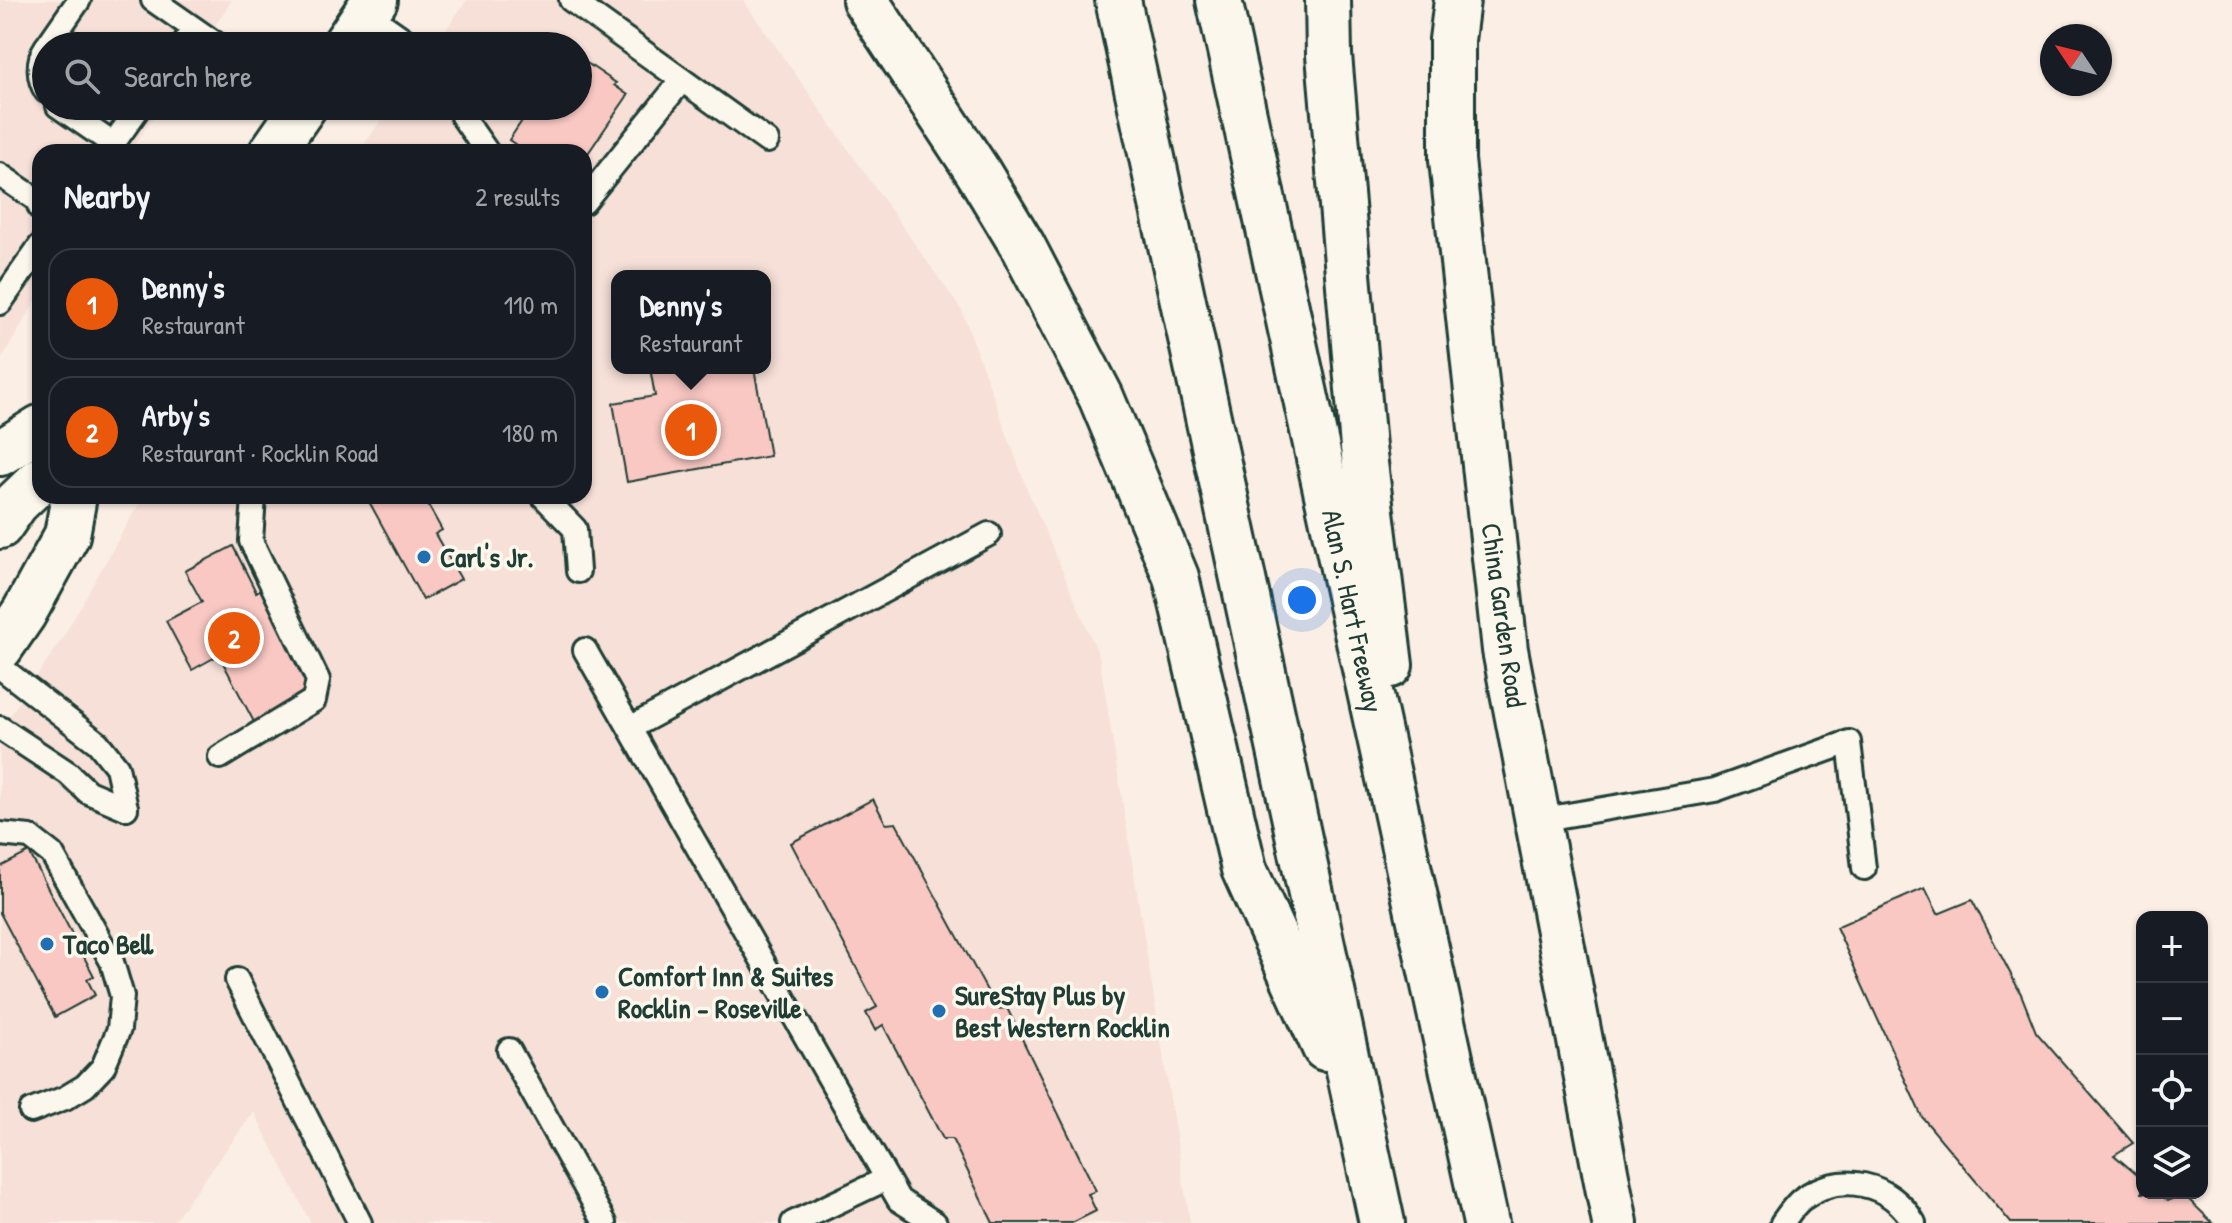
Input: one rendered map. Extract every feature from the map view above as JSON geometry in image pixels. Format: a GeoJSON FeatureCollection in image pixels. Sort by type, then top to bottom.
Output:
{"type":"FeatureCollection","features":[{"type":"Feature","properties":{"kind":"main road"},"geometry":{"type":"LineString","coordinates":[[865,0],[1022,245],[1101,397],[1176,577],[1244,869],[1361,1125]]}},
{"type":"Feature","properties":{"kind":"main road"},"geometry":{"type":"LineString","coordinates":[[1118,0],[1382,1223]]}},
{"type":"Feature","properties":{"kind":"main road","name":"Alan S. Hart Freeway"},"geometry":{"type":"LineString","coordinates":[[1219,0],[1486,1223]]}},
{"type":"Feature","properties":{"kind":"main road"},"geometry":{"type":"LineString","coordinates":[[1328,0],[1329,55],[1363,447],[1423,929]]}},
{"type":"Feature","properties":{"kind":"main road","name":"China Garden Road"},"geometry":{"type":"LineString","coordinates":[[1457,0],[1452,40],[1452,160],[1505,650],[1615,1223]]}},
{"type":"Feature","properties":{"kind":"main road"},"geometry":{"type":"LineString","coordinates":[[278,144],[294,120]]}},
{"type":"Feature","properties":{"kind":"main road"},"geometry":{"type":"LineString","coordinates":[[0,453],[32,433]]}},
{"type":"Feature","properties":{"kind":"main road"},"geometry":{"type":"LineString","coordinates":[[0,526],[16,503],[32,488]]}},
{"type":"Feature","properties":{"kind":"main road"},"geometry":{"type":"LineString","coordinates":[[0,648],[24,613],[67,535],[73,504]]}},
{"type":"Feature","properties":{"kind":"lane"},"geometry":{"type":"LineString","coordinates":[[57,32],[79,0]]}},
{"type":"Feature","properties":{"kind":"lane"},"geometry":{"type":"LineString","coordinates":[[153,0],[182,32]]}},
{"type":"Feature","properties":{"kind":"lane"},"geometry":{"type":"LineString","coordinates":[[571,0],[767,141]]}},
{"type":"Feature","properties":{"kind":"lane"},"geometry":{"type":"LineString","coordinates":[[361,20],[385,32]]}},
{"type":"Feature","properties":{"kind":"lane"},"geometry":{"type":"LineString","coordinates":[[592,192],[682,80]]}},
{"type":"Feature","properties":{"kind":"lane"},"geometry":{"type":"LineString","coordinates":[[78,120],[113,144],[130,120]]}},
{"type":"Feature","properties":{"kind":"lane"},"geometry":{"type":"LineString","coordinates":[[465,120],[481,144]]}},
{"type":"Feature","properties":{"kind":"lane"},"geometry":{"type":"LineString","coordinates":[[0,175],[32,197]]}},
{"type":"Feature","properties":{"kind":"lane"},"geometry":{"type":"LineString","coordinates":[[0,303],[32,257]]}},
{"type":"Feature","properties":{"kind":"lane"},"geometry":{"type":"LineString","coordinates":[[220,757],[314,700],[318,680],[251,541],[253,504]]}},
{"type":"Feature","properties":{"kind":"lane"},"geometry":{"type":"LineString","coordinates":[[551,504],[575,529],[578,571]]}},
{"type":"Feature","properties":{"kind":"lane"},"geometry":{"type":"LineString","coordinates":[[630,728],[989,534]]}},
{"type":"Feature","properties":{"kind":"lane"},"geometry":{"type":"LineString","coordinates":[[585,650],[886,1179],[899,1200],[935,1223]]}},
{"type":"Feature","properties":{"kind":"lane"},"geometry":{"type":"LineString","coordinates":[[0,667],[98,743],[117,767],[126,808],[88,792],[68,773],[0,728]]}},
{"type":"Feature","properties":{"kind":"lane"},"geometry":{"type":"LineString","coordinates":[[1538,820],[1715,790],[1849,742],[1864,868]]}},
{"type":"Feature","properties":{"kind":"lane"},"geometry":{"type":"LineString","coordinates":[[0,834],[30,837],[52,854],[112,962],[122,996],[119,1029],[103,1067],[85,1086],[65,1098],[31,1111]]}},
{"type":"Feature","properties":{"kind":"lane"},"geometry":{"type":"LineString","coordinates":[[237,980],[360,1223]]}},
{"type":"Feature","properties":{"kind":"lane"},"geometry":{"type":"LineString","coordinates":[[509,1050],[605,1223]]}},
{"type":"Feature","properties":{"kind":"lane"},"geometry":{"type":"LineString","coordinates":[[793,1223],[886,1179]]}},
{"type":"Feature","properties":{"kind":"lane"},"geometry":{"type":"LineString","coordinates":[[1782,1223],[1800,1200],[1825,1186],[1854,1182],[1882,1190],[1905,1208],[1914,1223]]}},
{"type":"Feature","properties":{"kind":"shaded area"},"geometry":{"type":"Polygon","coordinates":[[[0,0],[232,0],[210,32],[32,32],[32,120],[152,120],[135,144],[32,144],[32,307],[0,361],[0,0]]]}},
{"type":"Feature","properties":{"kind":"shaded area"},"geometry":{"type":"Polygon","coordinates":[[[467,0],[743,0],[962,311],[1027,489],[1099,656],[1190,1223],[311,1223],[254,1112],[172,1223],[0,1223],[0,730],[61,641],[138,504],[592,504],[592,144],[365,144],[381,120],[592,120],[592,32],[444,32],[467,0]]]}},
{"type":"Feature","properties":{"kind":"building"},"geometry":{"type":"Polygon","coordinates":[[[592,67],[628,95],[592,147],[592,144],[515,144],[509,140],[523,120],[592,120],[592,67]]]}},
{"type":"Feature","properties":{"kind":"building"},"geometry":{"type":"Polygon","coordinates":[[[651,374],[755,374],[770,456],[627,482],[613,403],[655,396],[651,374]]]}},
{"type":"Feature","properties":{"kind":"building","name":"Carl's Jr."},"geometry":{"type":"Polygon","coordinates":[[[370,504],[427,504],[442,530],[435,534],[461,579],[423,600],[370,504]]]}},
{"type":"Feature","properties":{"kind":"building"},"geometry":{"type":"Polygon","coordinates":[[[233,546],[256,592],[265,587],[314,687],[301,699],[255,724],[219,655],[192,670],[166,621],[202,602],[185,571],[233,546]]]}},
{"type":"Feature","properties":{"kind":"building","name":"SureStay Plus by Best Western Rocklin"},"geometry":{"type":"Polygon","coordinates":[[[873,799],[886,824],[896,823],[997,1009],[1007,1008],[1096,1191],[1088,1194],[1096,1211],[1072,1223],[993,1223],[952,1139],[943,1139],[883,1025],[875,1030],[866,1013],[877,1007],[791,843],[873,799]]]}},
{"type":"Feature","properties":{"kind":"building","name":"Taco Bell"},"geometry":{"type":"Polygon","coordinates":[[[29,852],[94,976],[87,979],[95,995],[55,1017],[0,913],[0,867],[29,852]]]}},
{"type":"Feature","properties":{"kind":"building"},"geometry":{"type":"Polygon","coordinates":[[[1925,888],[1938,914],[1972,900],[2021,994],[2036,1032],[2133,1143],[2114,1155],[2136,1174],[2136,1199],[2188,1199],[2213,1223],[2011,1223],[1922,1117],[1836,927],[1925,888]]]}},
{"type":"Feature","properties":{"kind":"place","name":"Denny's"},"geometry":{"type":"Point","coordinates":[691,430]}},
{"type":"Feature","properties":{"kind":"place","name":"Carl's Jr."},"geometry":{"type":"Point","coordinates":[424,557]}},
{"type":"Feature","properties":{"kind":"place","name":"Arby's"},"geometry":{"type":"Point","coordinates":[234,638]}},
{"type":"Feature","properties":{"kind":"place","name":"Taco Bell"},"geometry":{"type":"Point","coordinates":[47,944]}},
{"type":"Feature","properties":{"kind":"place","name":"Comfort Inn & Suites Rocklin - Roseville"},"geometry":{"type":"Point","coordinates":[602,992]}},
{"type":"Feature","properties":{"kind":"place","name":"SureStay Plus by Best Western Rocklin"},"geometry":{"type":"Point","coordinates":[939,1011]}}]}
